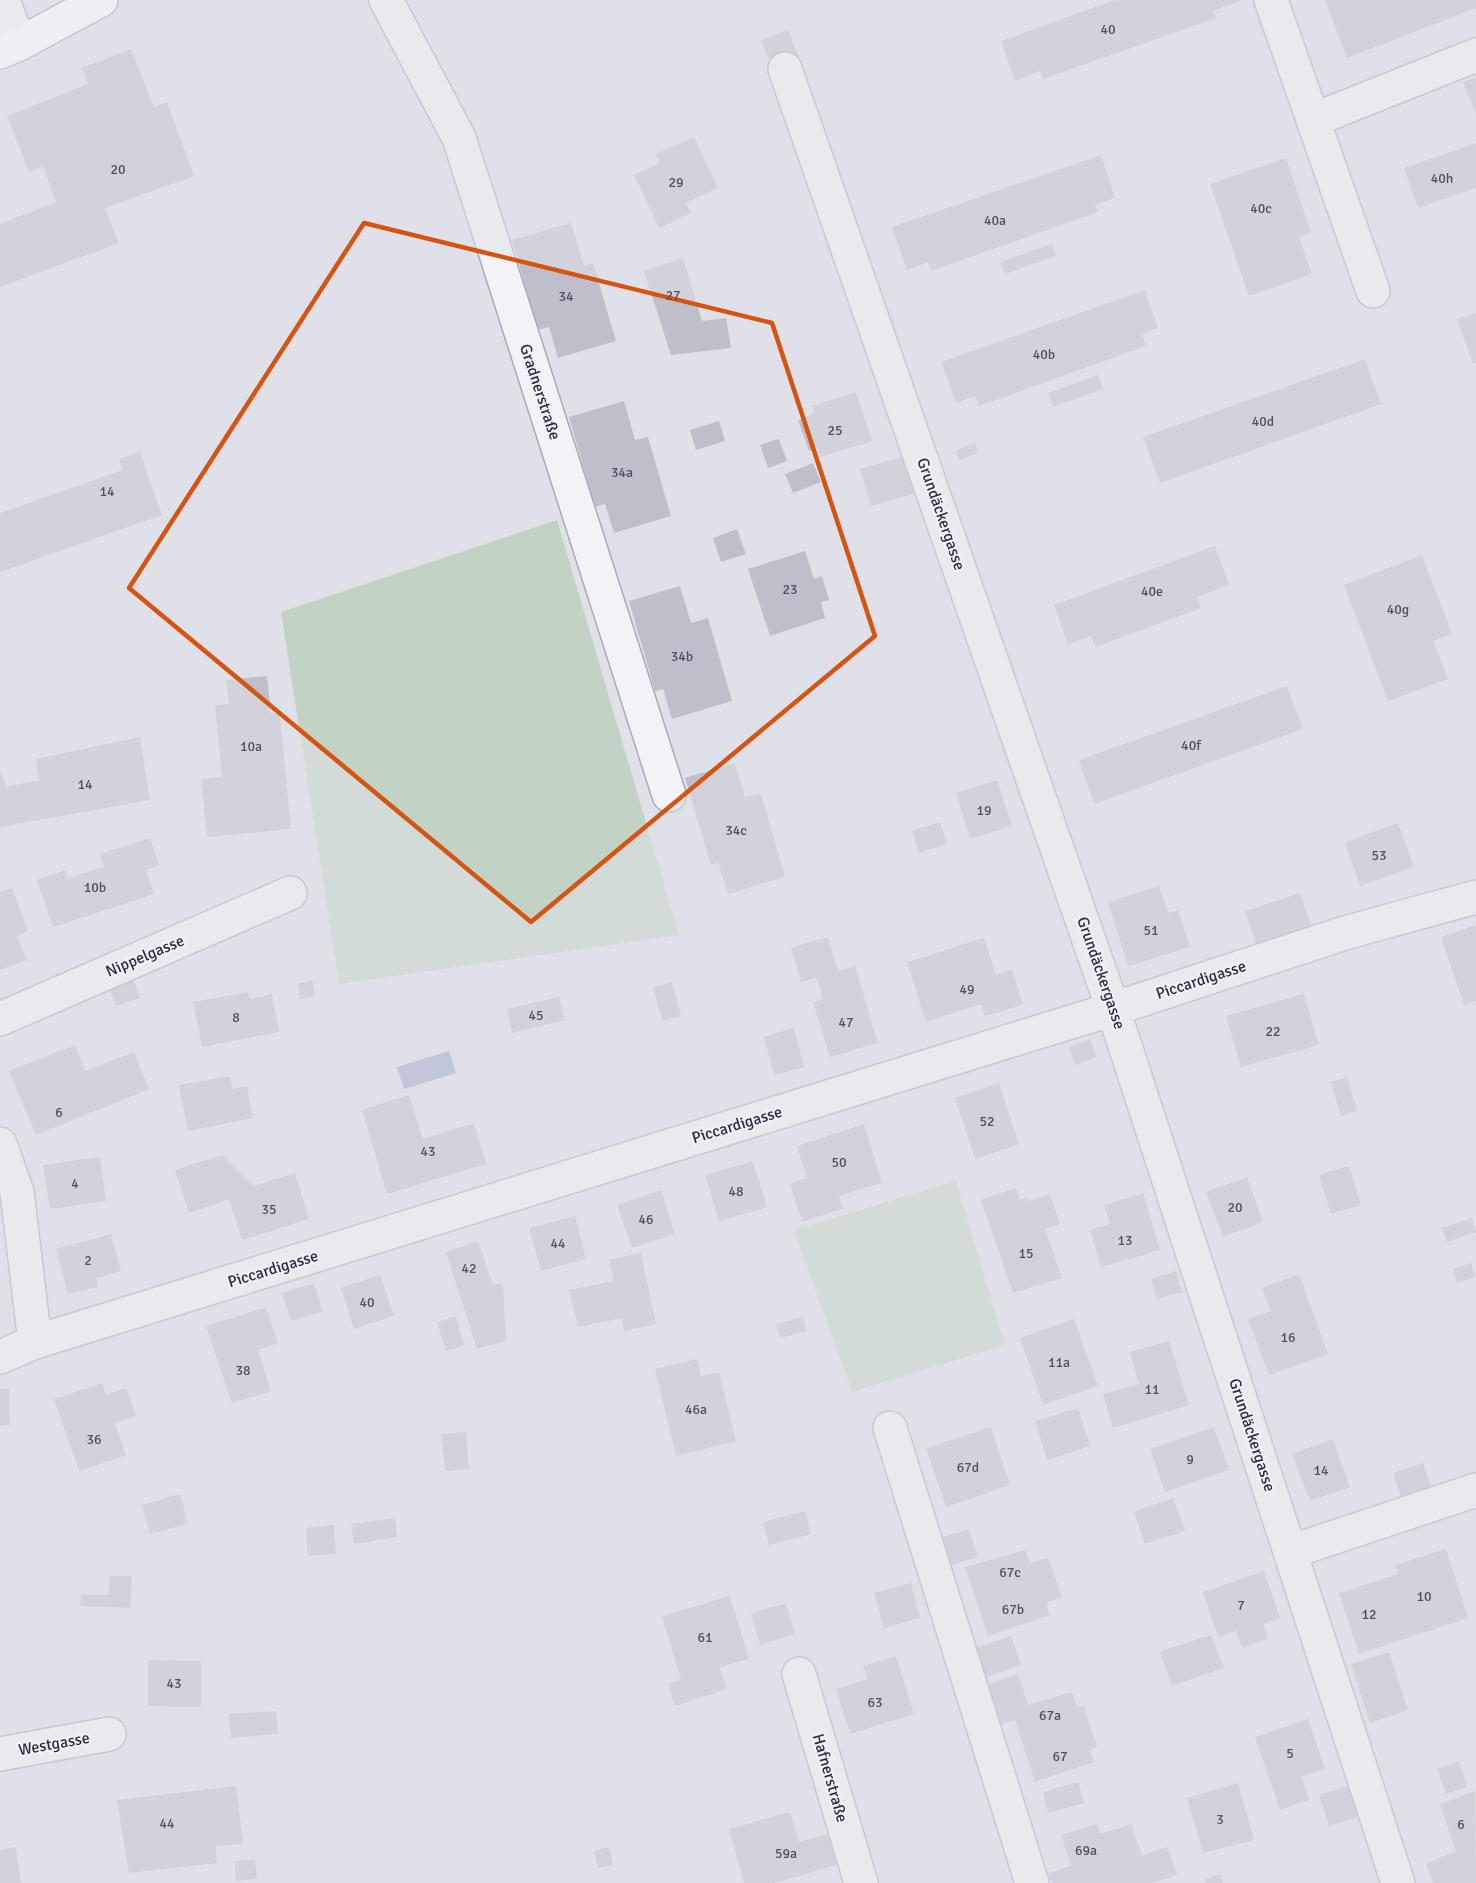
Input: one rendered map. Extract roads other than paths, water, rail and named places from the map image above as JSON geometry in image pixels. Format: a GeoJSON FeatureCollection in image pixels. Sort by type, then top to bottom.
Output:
{"type":"FeatureCollection","features":[{"type":"Feature","properties":{"kind":"main road"},"geometry":{"type":"LineString","coordinates":[[10,47],[101,0]]}},
{"type":"Feature","properties":{"kind":"street"},"geometry":{"type":"LineString","coordinates":[[3,0],[10,47]]}},
{"type":"Feature","properties":{"kind":"street","name":"Gradnerstraße"},"geometry":{"type":"LineString","coordinates":[[386,0],[459,138],[669,795]]}},
{"type":"Feature","properties":{"kind":"street"},"geometry":{"type":"LineString","coordinates":[[1271,0],[1373,291]]}},
{"type":"Feature","properties":{"kind":"street"},"geometry":{"type":"LineString","coordinates":[[1313,120],[1476,55]]}},
{"type":"Feature","properties":{"kind":"street","name":"Grundäckergasse"},"geometry":{"type":"LineString","coordinates":[[785,69],[1113,1009],[1398,1883]]}},
{"type":"Feature","properties":{"kind":"street","name":"Nippelgasse"},"geometry":{"type":"LineString","coordinates":[[0,1018],[290,893]]}},
{"type":"Feature","properties":{"kind":"street","name":"Piccardigasse"},"geometry":{"type":"LineString","coordinates":[[0,1357],[35,1342],[1113,1009],[1348,932],[1476,897]]}},
{"type":"Feature","properties":{"kind":"street"},"geometry":{"type":"LineString","coordinates":[[0,1144],[17,1192],[35,1342]]}},
{"type":"Feature","properties":{"kind":"street"},"geometry":{"type":"LineString","coordinates":[[890,1428],[1032,1883]]}},
{"type":"Feature","properties":{"kind":"street"},"geometry":{"type":"LineString","coordinates":[[1290,1552],[1476,1490]]}},
{"type":"Feature","properties":{"kind":"street","name":"Hafnerstraße"},"geometry":{"type":"LineString","coordinates":[[799,1674],[861,1883]]}},
{"type":"Feature","properties":{"kind":"street","name":"Westgasse"},"geometry":{"type":"LineString","coordinates":[[0,1754],[109,1734]]}},
{"type":"Feature","properties":{"kind":"water"},"geometry":{"type":"Polygon","coordinates":[[[449,1051],[456,1073],[404,1089],[397,1067],[449,1051]]]}}]}
